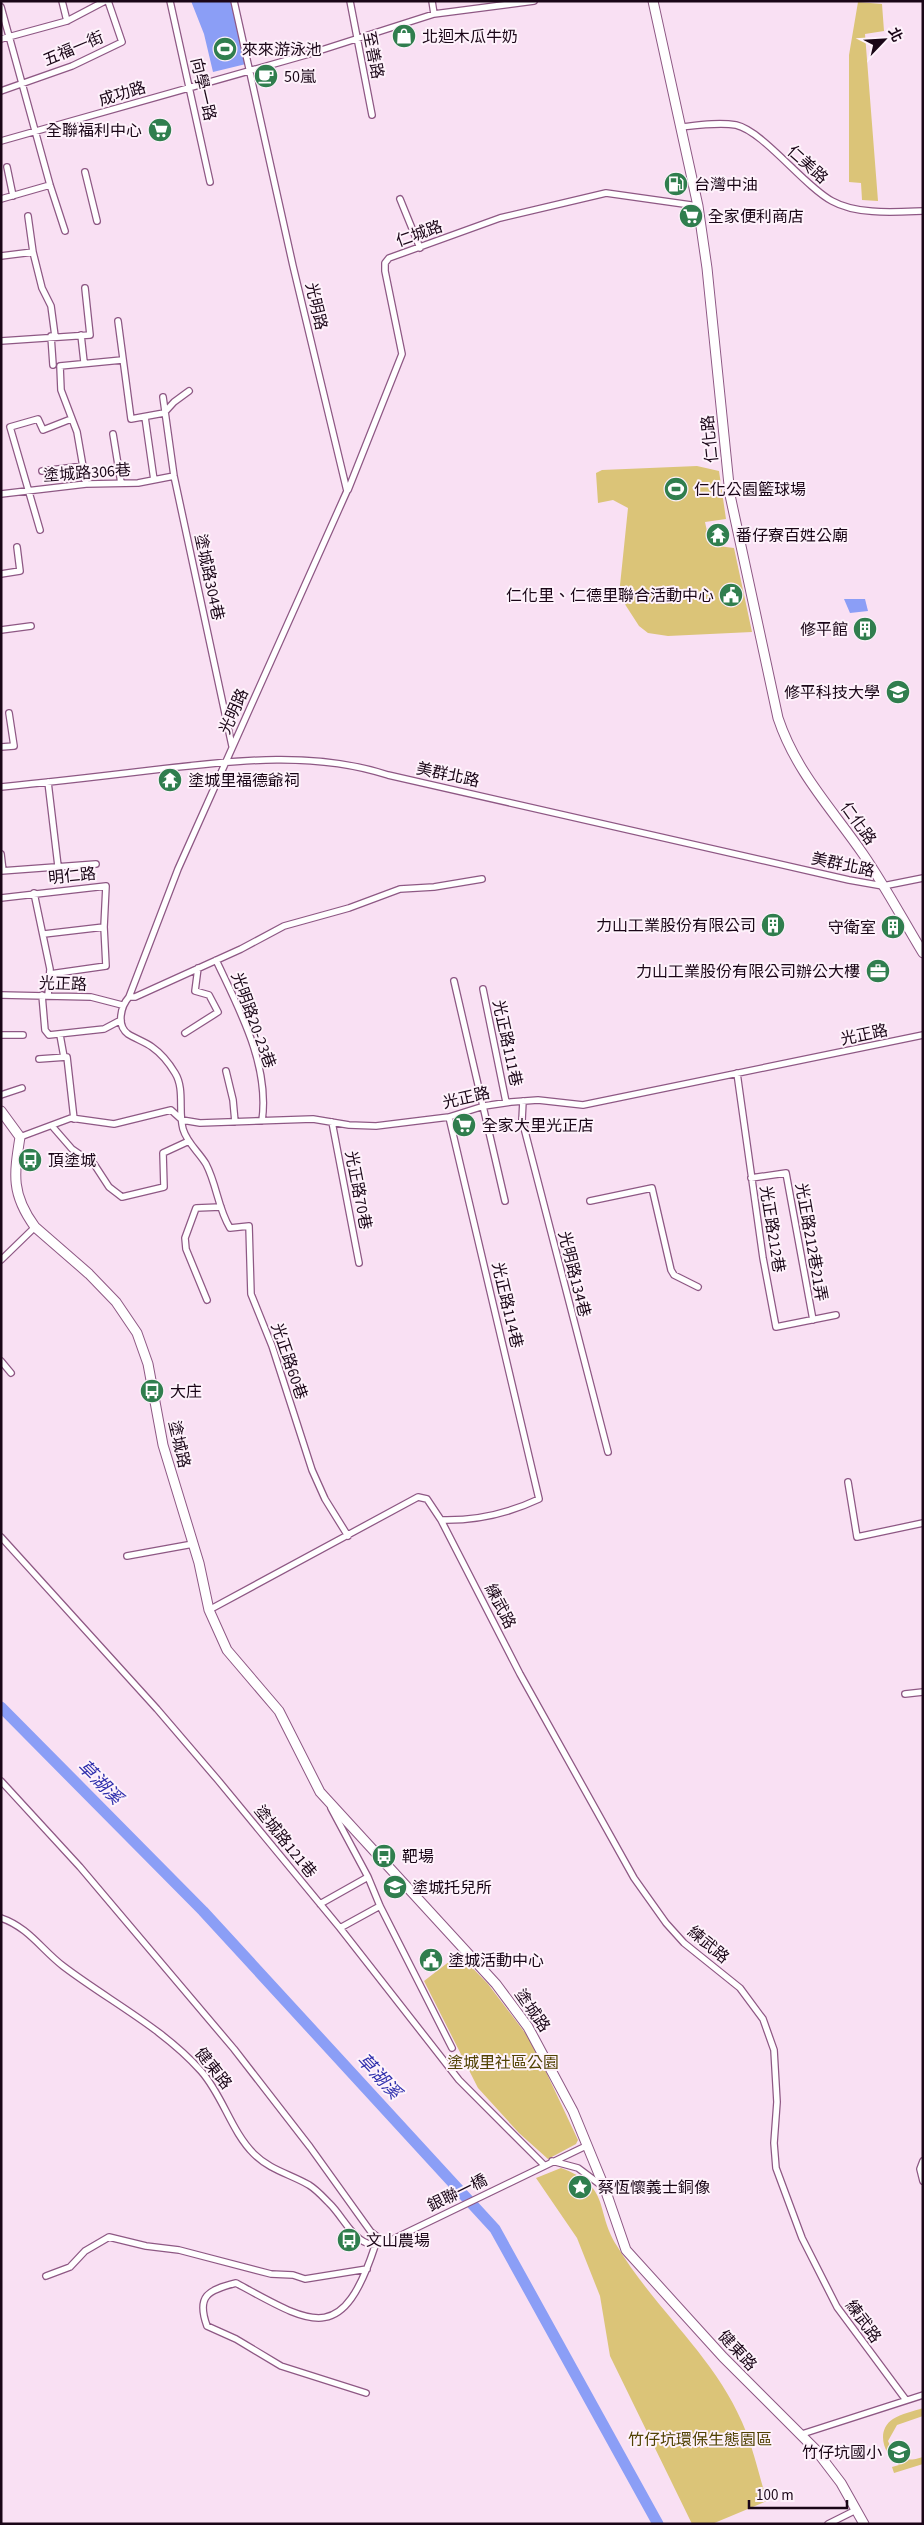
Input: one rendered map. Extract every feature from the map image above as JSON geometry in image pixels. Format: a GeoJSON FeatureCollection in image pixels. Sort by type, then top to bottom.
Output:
{"type":"FeatureCollection","features":[{"type":"Feature","properties":{"kind":"street"},"geometry":{"type":"LineString","coordinates":[[62,1],[67,21]]}},
{"type":"Feature","properties":{"kind":"street"},"geometry":{"type":"LineString","coordinates":[[1,39],[67,21],[106,1]]}},
{"type":"Feature","properties":{"kind":"street","name":"五福一街"},"geometry":{"type":"LineString","coordinates":[[23,84],[72,66],[122,42],[106,1]]}},
{"type":"Feature","properties":{"kind":"street","name":"向學一路"},"geometry":{"type":"LineString","coordinates":[[170,1],[210,182]]}},
{"type":"Feature","properties":{"kind":"street","name":"光明路"},"geometry":{"type":"LineString","coordinates":[[129,997],[174,877],[347,491],[234,1]]}},
{"type":"Feature","properties":{"kind":"street","name":"至善路"},"geometry":{"type":"LineString","coordinates":[[350,1],[372,115]]}},
{"type":"Feature","properties":{"kind":"street"},"geometry":{"type":"LineString","coordinates":[[432,1],[434,14]]}},
{"type":"Feature","properties":{"kind":"street","name":"成功路"},"geometry":{"type":"LineString","coordinates":[[1,142],[250,71],[434,14],[534,1]]}},
{"type":"Feature","properties":{"kind":"street","name":"仁化路"},"geometry":{"type":"LineString","coordinates":[[653,1],[698,206],[707,268],[730,495],[778,718],[786,742],[798,765],[865,856],[923,953]]}},
{"type":"Feature","properties":{"kind":"street"},"geometry":{"type":"LineString","coordinates":[[1,7],[50,185],[65,231]]}},
{"type":"Feature","properties":{"kind":"street"},"geometry":{"type":"LineString","coordinates":[[1,91],[23,84]]}},
{"type":"Feature","properties":{"kind":"street","name":"仁美路"},"geometry":{"type":"LineString","coordinates":[[682,127],[729,124],[745,129],[801,175],[811,187],[837,203],[878,211],[923,211]]}},
{"type":"Feature","properties":{"kind":"street"},"geometry":{"type":"LineString","coordinates":[[7,167],[13,196]]}},
{"type":"Feature","properties":{"kind":"street"},"geometry":{"type":"LineString","coordinates":[[85,172],[98,222]]}},
{"type":"Feature","properties":{"kind":"street"},"geometry":{"type":"LineString","coordinates":[[1,199],[50,185]]}},
{"type":"Feature","properties":{"kind":"street","name":"仁城路"},"geometry":{"type":"LineString","coordinates":[[347,491],[402,354],[385,263],[389,258],[500,218],[606,193],[698,206]]}},
{"type":"Feature","properties":{"kind":"street"},"geometry":{"type":"LineString","coordinates":[[400,199],[420,248]]}},
{"type":"Feature","properties":{"kind":"street"},"geometry":{"type":"LineString","coordinates":[[28,216],[33,252],[42,288],[51,306],[53,365]]}},
{"type":"Feature","properties":{"kind":"street"},"geometry":{"type":"LineString","coordinates":[[1,256],[33,252]]}},
{"type":"Feature","properties":{"kind":"street"},"geometry":{"type":"LineString","coordinates":[[1,341],[90,335],[85,288]]}},
{"type":"Feature","properties":{"kind":"street"},"geometry":{"type":"LineString","coordinates":[[118,321],[131,419],[164,413],[174,402],[189,391]]}},
{"type":"Feature","properties":{"kind":"street"},"geometry":{"type":"LineString","coordinates":[[82,335],[84,362]]}},
{"type":"Feature","properties":{"kind":"street"},"geometry":{"type":"LineString","coordinates":[[86,484],[81,447],[61,390],[60,366],[84,362],[122,360]]}},
{"type":"Feature","properties":{"kind":"street","name":"塗城路304巷"},"geometry":{"type":"LineString","coordinates":[[163,397],[174,476],[232,746]]}},
{"type":"Feature","properties":{"kind":"street"},"geometry":{"type":"LineString","coordinates":[[145,417],[154,480]]}},
{"type":"Feature","properties":{"kind":"street"},"geometry":{"type":"LineString","coordinates":[[40,530],[10,427],[38,418],[43,430],[71,419]]}},
{"type":"Feature","properties":{"kind":"street"},"geometry":{"type":"LineString","coordinates":[[113,434],[120,483]]}},
{"type":"Feature","properties":{"kind":"street"},"geometry":{"type":"LineString","coordinates":[[42,471],[83,466]]}},
{"type":"Feature","properties":{"kind":"street","name":"塗城路306巷"},"geometry":{"type":"LineString","coordinates":[[1,494],[86,484],[154,480],[174,476]]}},
{"type":"Feature","properties":{"kind":"street"},"geometry":{"type":"LineString","coordinates":[[1,574],[20,571],[17,547]]}},
{"type":"Feature","properties":{"kind":"street"},"geometry":{"type":"LineString","coordinates":[[1,630],[31,626]]}},
{"type":"Feature","properties":{"kind":"street"},"geometry":{"type":"LineString","coordinates":[[1,747],[14,746],[9,712]]}},
{"type":"Feature","properties":{"kind":"street","name":"美群北路"},"geometry":{"type":"LineString","coordinates":[[1,787],[227,761],[302,759],[363,767],[388,775],[616,828],[883,886]]}},
{"type":"Feature","properties":{"kind":"street"},"geometry":{"type":"LineString","coordinates":[[48,782],[58,866]]}},
{"type":"Feature","properties":{"kind":"street"},"geometry":{"type":"LineString","coordinates":[[1,854],[2,871],[96,864]]}},
{"type":"Feature","properties":{"kind":"street"},"geometry":{"type":"LineString","coordinates":[[883,886],[923,878]]}},
{"type":"Feature","properties":{"kind":"street"},"geometry":{"type":"LineString","coordinates":[[34,893],[44,934],[50,974],[45,996],[45,1030],[49,1035],[104,1029],[121,1020],[122,1005],[129,997],[135,997],[216,960],[284,926],[349,908],[400,889],[434,887],[482,879]]}},
{"type":"Feature","properties":{"kind":"street","name":"明仁路"},"geometry":{"type":"LineString","coordinates":[[1,898],[106,886],[104,927]]}},
{"type":"Feature","properties":{"kind":"street"},"geometry":{"type":"LineString","coordinates":[[44,934],[104,927],[106,966],[50,974]]}},
{"type":"Feature","properties":{"kind":"street","name":"光明路20-23巷"},"geometry":{"type":"LineString","coordinates":[[216,960],[240,1012],[258,1062],[263,1084],[262,1121]]}},
{"type":"Feature","properties":{"kind":"street"},"geometry":{"type":"LineString","coordinates":[[185,1034],[218,1012],[209,995],[195,991],[198,968]]}},
{"type":"Feature","properties":{"kind":"street"},"geometry":{"type":"LineString","coordinates":[[454,981],[504,1202]]}},
{"type":"Feature","properties":{"kind":"street","name":"光正路111巷"},"geometry":{"type":"LineString","coordinates":[[483,989],[506,1102]]}},
{"type":"Feature","properties":{"kind":"street","name":"光正路"},"geometry":{"type":"LineString","coordinates":[[1,995],[91,997],[122,1005]]}},
{"type":"Feature","properties":{"kind":"street","name":"光正路60巷"},"geometry":{"type":"LineString","coordinates":[[121,1020],[127,1034],[154,1048],[168,1062],[179,1083],[182,1127],[205,1164],[217,1189],[223,1216],[230,1228],[249,1226],[251,1294],[272,1346],[312,1470],[325,1498],[348,1536]]}},
{"type":"Feature","properties":{"kind":"street"},"geometry":{"type":"LineString","coordinates":[[60,1034],[64,1057],[67,1057],[74,1119]]}},
{"type":"Feature","properties":{"kind":"street"},"geometry":{"type":"LineString","coordinates":[[1,1036],[23,1035]]}},
{"type":"Feature","properties":{"kind":"street","name":"光正路"},"geometry":{"type":"LineString","coordinates":[[20,1137],[69,1118],[114,1124],[171,1110],[182,1120],[200,1123],[313,1119],[376,1126],[450,1117],[506,1102],[538,1100],[583,1105],[923,1035]]}},
{"type":"Feature","properties":{"kind":"street"},"geometry":{"type":"LineString","coordinates":[[39,1059],[64,1057]]}},
{"type":"Feature","properties":{"kind":"street"},"geometry":{"type":"LineString","coordinates":[[226,1070],[234,1100],[235,1122]]}},
{"type":"Feature","properties":{"kind":"street","name":"光正路212巷"},"geometry":{"type":"LineString","coordinates":[[737,1074],[751,1178],[776,1327],[836,1315]]}},
{"type":"Feature","properties":{"kind":"street"},"geometry":{"type":"LineString","coordinates":[[1,1095],[18,1087]]}},
{"type":"Feature","properties":{"kind":"street","name":"光明路134巷"},"geometry":{"type":"LineString","coordinates":[[522,1101],[522,1120],[608,1452]]}},
{"type":"Feature","properties":{"kind":"street"},"geometry":{"type":"LineString","coordinates":[[1,1111],[20,1137]]}},
{"type":"Feature","properties":{"kind":"street","name":"光正路114巷"},"geometry":{"type":"LineString","coordinates":[[441,1520],[462,1520],[511,1512],[539,1499],[450,1117]]}},
{"type":"Feature","properties":{"kind":"street","name":"光正路70巷"},"geometry":{"type":"LineString","coordinates":[[332,1122],[358,1263]]}},
{"type":"Feature","properties":{"kind":"street"},"geometry":{"type":"LineString","coordinates":[[52,1126],[72,1150],[94,1164],[109,1187],[122,1198],[164,1187],[163,1154],[189,1141]]}},
{"type":"Feature","properties":{"kind":"street","name":"塗城路"},"geometry":{"type":"LineString","coordinates":[[20,1137],[14,1178],[28,1218],[35,1227],[89,1274],[116,1302],[137,1333],[148,1364],[163,1445],[194,1544],[209,1610],[227,1650],[273,1703],[285,1720],[300,1754],[368,1877],[380,1906],[452,2048]]}},
{"type":"Feature","properties":{"kind":"street","name":"光正路212巷21弄"},"geometry":{"type":"LineString","coordinates":[[751,1178],[786,1173],[813,1320]]}},
{"type":"Feature","properties":{"kind":"street"},"geometry":{"type":"LineString","coordinates":[[590,1201],[652,1188],[671,1270],[674,1275],[698,1287]]}},
{"type":"Feature","properties":{"kind":"street"},"geometry":{"type":"LineString","coordinates":[[207,1300],[186,1250],[185,1238],[196,1208],[221,1207]]}},
{"type":"Feature","properties":{"kind":"street"},"geometry":{"type":"LineString","coordinates":[[1,1260],[35,1227]]}},
{"type":"Feature","properties":{"kind":"street"},"geometry":{"type":"LineString","coordinates":[[1,1361],[11,1373]]}},
{"type":"Feature","properties":{"kind":"street"},"geometry":{"type":"LineString","coordinates":[[848,1482],[857,1537],[923,1523]]}},
{"type":"Feature","properties":{"kind":"street","name":"練武路"},"geometry":{"type":"LineString","coordinates":[[209,1610],[418,1497],[427,1499],[441,1520],[520,1674],[634,1878],[678,1936],[740,1988],[763,2019],[774,2050],[777,2102],[774,2143],[776,2168],[802,2238],[837,2307],[906,2400]]}},
{"type":"Feature","properties":{"kind":"street","name":"塗城路121巷"},"geometry":{"type":"LineString","coordinates":[[1,1537],[157,1709],[340,1928],[459,2080],[542,2166]]}},
{"type":"Feature","properties":{"kind":"street"},"geometry":{"type":"LineString","coordinates":[[127,1556],[194,1544]]}},
{"type":"Feature","properties":{"kind":"street"},"geometry":{"type":"LineString","coordinates":[[905,1694],[923,1692]]}},
{"type":"Feature","properties":{"kind":"street"},"geometry":{"type":"LineString","coordinates":[[1,1781],[80,1867],[234,2049],[310,2146],[371,2232],[385,2243]]}},
{"type":"Feature","properties":{"kind":"street","name":"塗城路"},"geometry":{"type":"LineString","coordinates":[[326,1799],[496,1984],[538,2042],[573,2111],[588,2146]]}},
{"type":"Feature","properties":{"kind":"street"},"geometry":{"type":"LineString","coordinates":[[320,1904],[368,1877]]}},
{"type":"Feature","properties":{"kind":"street"},"geometry":{"type":"LineString","coordinates":[[340,1928],[380,1906]]}},
{"type":"Feature","properties":{"kind":"street","name":"健東路"},"geometry":{"type":"LineString","coordinates":[[1,1918],[27,1932],[62,1965],[184,2054],[202,2072],[253,2153],[267,2166],[310,2186],[332,2205],[357,2236],[367,2244],[375,2246]]}},
{"type":"Feature","properties":{"kind":"street"},"geometry":{"type":"LineString","coordinates":[[542,2166],[588,2146]]}},
{"type":"Feature","properties":{"kind":"street","name":"健東路"},"geometry":{"type":"LineString","coordinates":[[588,2146],[605,2188],[619,2234],[629,2255],[761,2397],[802,2434],[834,2473],[864,2524]]}},
{"type":"Feature","properties":{"kind":"street"},"geometry":{"type":"LineString","coordinates":[[552,2161],[578,2168],[605,2188]]}},
{"type":"Feature","properties":{"kind":"street"},"geometry":{"type":"LineString","coordinates":[[923,2161],[920,2169],[923,2182]]}},
{"type":"Feature","properties":{"kind":"street","name":"銀聯一橋"},"geometry":{"type":"LineString","coordinates":[[385,2243],[542,2166]]}},
{"type":"Feature","properties":{"kind":"street"},"geometry":{"type":"LineString","coordinates":[[46,2276],[70,2267],[85,2251],[109,2237],[146,2246],[179,2250],[271,2274],[293,2275],[305,2279],[367,2269]]}},
{"type":"Feature","properties":{"kind":"street"},"geometry":{"type":"LineString","coordinates":[[366,2393],[280,2366],[236,2339],[207,2326],[201,2309],[204,2298],[236,2283],[299,2315],[323,2319],[336,2315],[351,2300],[367,2269],[375,2246],[385,2243]]}},
{"type":"Feature","properties":{"kind":"street"},"geometry":{"type":"LineString","coordinates":[[802,2434],[923,2395]]}},
{"type":"Feature","properties":{"kind":"street"},"geometry":{"type":"LineString","coordinates":[[828,2524],[856,2510]]}},
{"type":"Feature","properties":{"kind":"green space"},"geometry":{"type":"Polygon","coordinates":[[[858,2],[882,4],[884,31],[865,34],[878,201],[862,200],[861,183],[849,182],[849,55],[858,2]]]}},
{"type":"Feature","properties":{"kind":"green space"},"geometry":{"type":"Polygon","coordinates":[[[697,466],[719,471],[726,519],[705,522],[710,545],[734,548],[752,632],[668,636],[648,633],[639,626],[619,595],[628,508],[613,500],[598,503],[596,473],[602,470],[697,466]]]}},
{"type":"Feature","properties":{"kind":"green space","name":"塗城里社區公園"},"geometry":{"type":"Polygon","coordinates":[[[459,1954],[488,1984],[532,2042],[578,2140],[576,2144],[548,2159],[519,2133],[478,2088],[424,1981],[459,1954]]]}},
{"type":"Feature","properties":{"kind":"green space","name":"竹仔坑環保生態園區"},"geometry":{"type":"Polygon","coordinates":[[[561,2168],[577,2175],[595,2191],[600,2200],[610,2233],[632,2269],[699,2353],[730,2398],[749,2441],[767,2501],[712,2524],[692,2524],[610,2356],[600,2296],[577,2238],[536,2178],[561,2168]]]}},
{"type":"Feature","properties":{"kind":"green space"},"geometry":{"type":"Polygon","coordinates":[[[923,2408],[923,2416],[897,2425],[888,2441],[897,2456],[911,2460],[923,2457],[923,2464],[894,2473],[892,2467],[899,2465],[886,2449],[883,2436],[884,2430],[893,2419],[923,2408]]]}},
{"type":"Feature","properties":{"kind":"water","name":"來來游泳池"},"geometry":{"type":"Polygon","coordinates":[[[191,1],[231,1],[246,64],[213,72],[204,34],[191,1]]]}},
{"type":"Feature","properties":{"kind":"water"},"geometry":{"type":"Polygon","coordinates":[[[844,599],[865,599],[868,611],[850,613],[844,599]]]}},
{"type":"Feature","properties":{"kind":"waterway","name":"草湖溪"},"geometry":{"type":"LineString","coordinates":[[1,1707],[203,1911],[495,2229],[658,2524]]}},
{"type":"Feature","properties":{"kind":"place","name":"北迴木瓜牛奶"},"geometry":{"type":"Point","coordinates":[404,36]}},
{"type":"Feature","properties":{"kind":"place","name":"來來游泳池"},"geometry":{"type":"Point","coordinates":[225,49]}},
{"type":"Feature","properties":{"kind":"place","name":"50嵐"},"geometry":{"type":"Point","coordinates":[266,76]}},
{"type":"Feature","properties":{"kind":"place","name":"全聯福利中心"},"geometry":{"type":"Point","coordinates":[160,130]}},
{"type":"Feature","properties":{"kind":"place","name":"台灣中油"},"geometry":{"type":"Point","coordinates":[676,184]}},
{"type":"Feature","properties":{"kind":"place","name":"全家便利商店"},"geometry":{"type":"Point","coordinates":[691,216]}},
{"type":"Feature","properties":{"kind":"place","name":"仁化公園籃球場"},"geometry":{"type":"Point","coordinates":[676,489]}},
{"type":"Feature","properties":{"kind":"place","name":"番仔寮百姓公廟"},"geometry":{"type":"Point","coordinates":[718,535]}},
{"type":"Feature","properties":{"kind":"place","name":"仁化里、仁德里聯合活動中心"},"geometry":{"type":"Point","coordinates":[731,595]}},
{"type":"Feature","properties":{"kind":"place","name":"修平館"},"geometry":{"type":"Point","coordinates":[865,629]}},
{"type":"Feature","properties":{"kind":"place","name":"修平科技大學"},"geometry":{"type":"Point","coordinates":[898,692]}},
{"type":"Feature","properties":{"kind":"place","name":"塗城里福德爺祠"},"geometry":{"type":"Point","coordinates":[170,780]}},
{"type":"Feature","properties":{"kind":"place","name":"力山工業股份有限公司"},"geometry":{"type":"Point","coordinates":[773,925]}},
{"type":"Feature","properties":{"kind":"place","name":"守衛室"},"geometry":{"type":"Point","coordinates":[893,927]}},
{"type":"Feature","properties":{"kind":"place","name":"力山工業股份有限公司辦公大樓"},"geometry":{"type":"Point","coordinates":[878,971]}},
{"type":"Feature","properties":{"kind":"place","name":"全家大里光正店"},"geometry":{"type":"Point","coordinates":[464,1125]}},
{"type":"Feature","properties":{"kind":"place","name":"頂塗城"},"geometry":{"type":"Point","coordinates":[30,1160]}},
{"type":"Feature","properties":{"kind":"place","name":"大庄"},"geometry":{"type":"Point","coordinates":[152,1391]}},
{"type":"Feature","properties":{"kind":"place","name":"靶場"},"geometry":{"type":"Point","coordinates":[384,1856]}},
{"type":"Feature","properties":{"kind":"place","name":"塗城托兒所"},"geometry":{"type":"Point","coordinates":[395,1887]}},
{"type":"Feature","properties":{"kind":"place","name":"塗城活動中心"},"geometry":{"type":"Point","coordinates":[431,1960]}},
{"type":"Feature","properties":{"kind":"place","name":"蔡恆懷義士銅像"},"geometry":{"type":"Point","coordinates":[580,2187]}},
{"type":"Feature","properties":{"kind":"place","name":"文山農場"},"geometry":{"type":"Point","coordinates":[349,2240]}},
{"type":"Feature","properties":{"kind":"place","name":"竹仔坑國小"},"geometry":{"type":"Point","coordinates":[899,2452]}}]}
